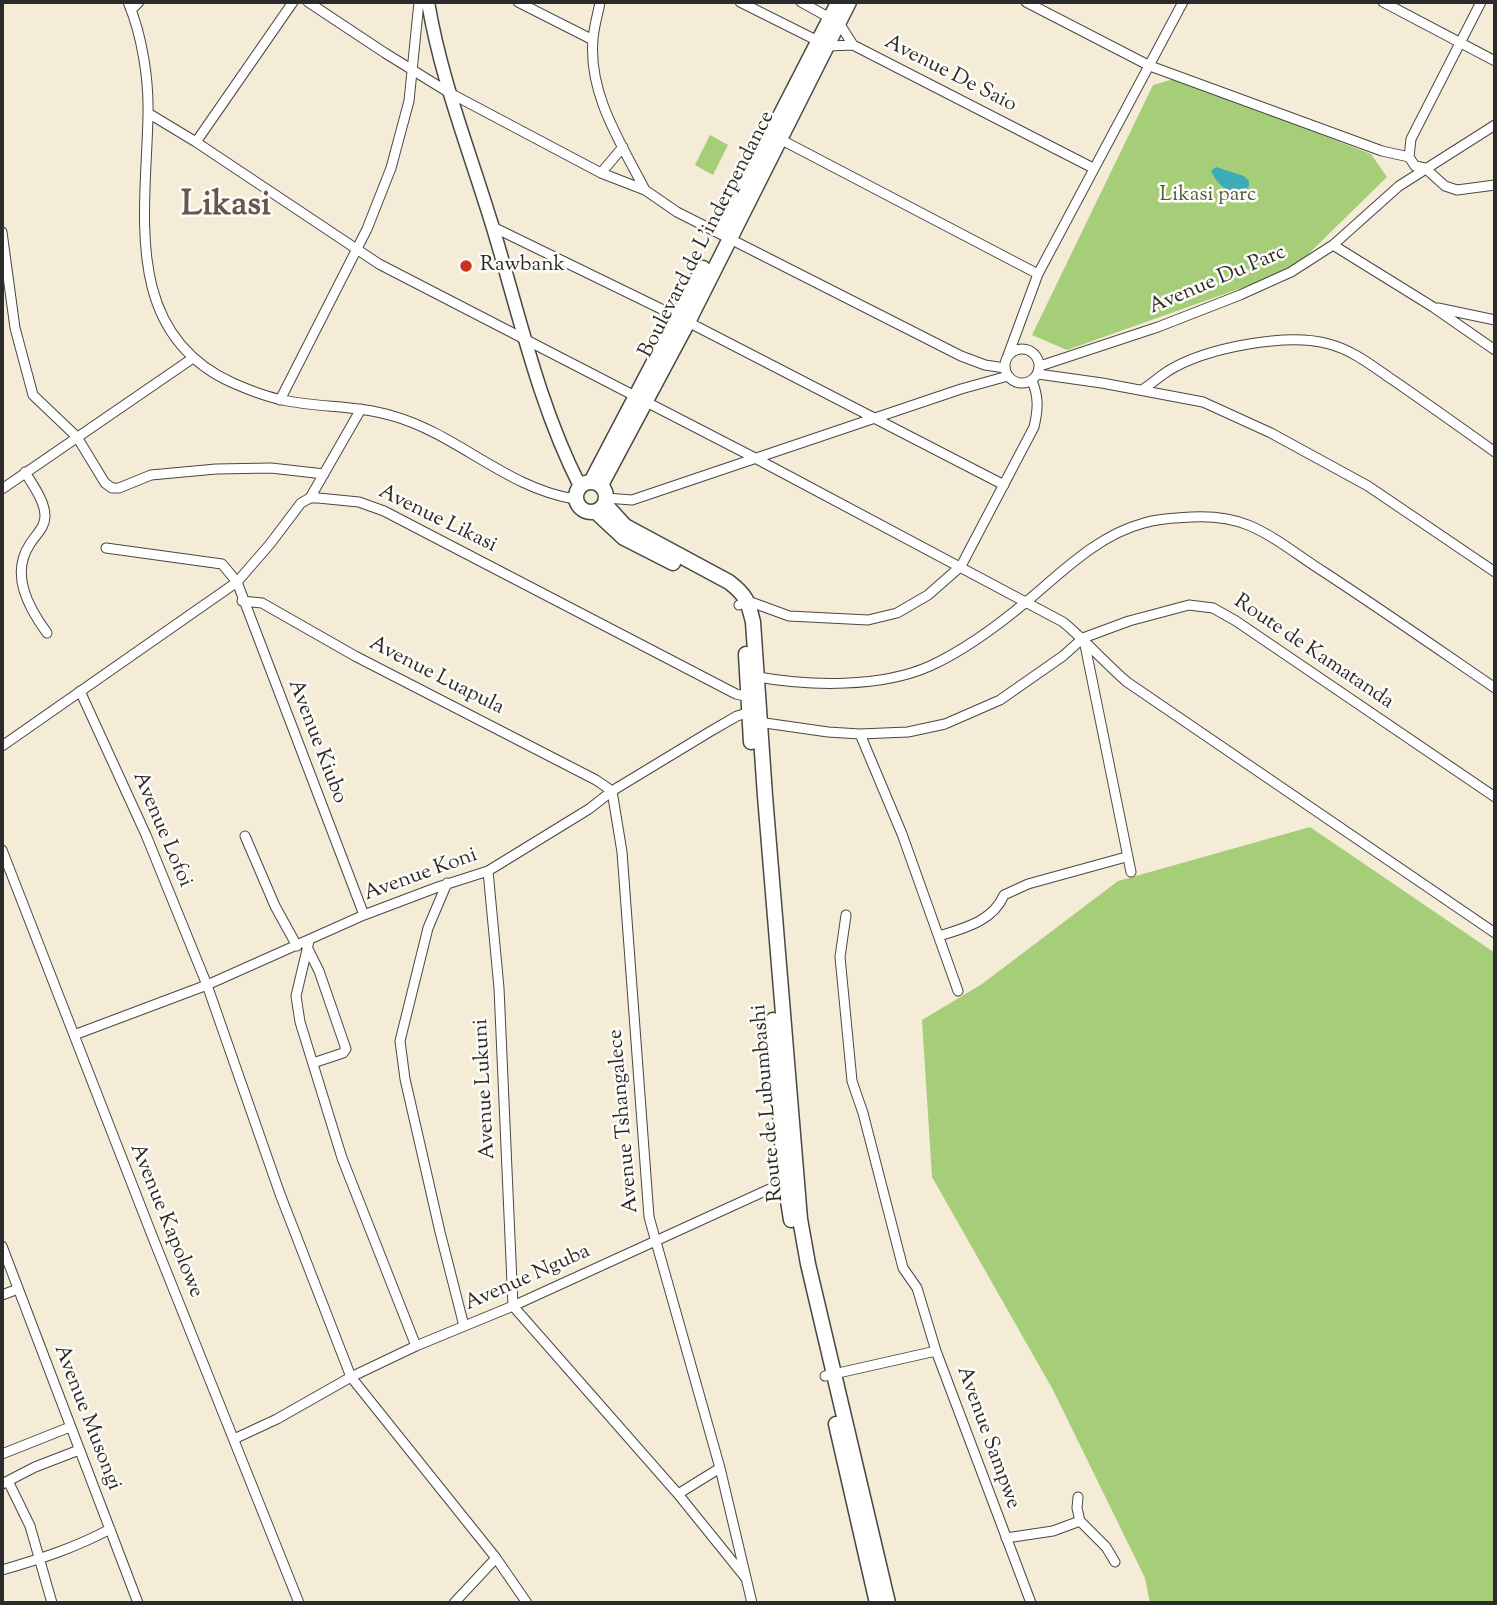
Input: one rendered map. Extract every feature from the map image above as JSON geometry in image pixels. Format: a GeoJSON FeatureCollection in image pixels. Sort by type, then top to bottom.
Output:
{"type":"FeatureCollection","features":[{"type":"Feature","properties":{"kind":"highway","name":"Boulevard de L'inderpendance"},"geometry":{"type":"LineString","coordinates":[[835,21],[839,2]]}},
{"type":"Feature","properties":{"kind":"highway","name":"Boulevard de L'inderpendance"},"geometry":{"type":"LineString","coordinates":[[593,495],[823,44],[849,2]]}},
{"type":"Feature","properties":{"kind":"highway"},"geometry":{"type":"LineString","coordinates":[[593,495],[624,538],[741,599]]}},
{"type":"Feature","properties":{"kind":"highway","name":"Route de Lubumbashi"},"geometry":{"type":"LineString","coordinates":[[741,599],[754,622],[758,677],[753,713]]}},
{"type":"Feature","properties":{"kind":"highway","name":"Route de Lubumbashi"},"geometry":{"type":"LineString","coordinates":[[741,599],[753,713],[791,1222],[888,1603]]}},
{"type":"Feature","properties":{"kind":"highway","name":"Route de Lubumbashi"},"geometry":{"type":"LineString","coordinates":[[830,1375],[877,1603]]}},
{"type":"Feature","properties":{"kind":"main road"},"geometry":{"type":"LineString","coordinates":[[428,2],[448,92],[559,438],[593,495]]}},
{"type":"Feature","properties":{"kind":"street"},"geometry":{"type":"LineString","coordinates":[[139,2],[129,6],[144,65],[148,113],[143,204],[147,267],[155,298],[168,325],[193,358],[214,374],[280,400],[361,409],[412,422],[540,490],[632,500],[961,389],[1007,367],[1013,351],[1028,349],[1037,356],[1038,402],[1034,427],[961,566],[928,595],[897,613],[868,620],[789,615],[741,599]]}},
{"type":"Feature","properties":{"kind":"street"},"geometry":{"type":"LineString","coordinates":[[196,142],[293,2]]}},
{"type":"Feature","properties":{"kind":"street"},"geometry":{"type":"LineString","coordinates":[[309,2],[448,92],[601,173],[645,190],[677,212],[961,356],[985,365],[1007,367],[1019,383],[1036,374],[1203,402],[1271,433],[1368,485],[1495,572]]}},
{"type":"Feature","properties":{"kind":"street"},"geometry":{"type":"LineString","coordinates":[[280,400],[367,229],[391,168],[405,121],[414,70],[419,2]]}},
{"type":"Feature","properties":{"kind":"street"},"geometry":{"type":"LineString","coordinates":[[518,2],[593,40]]}},
{"type":"Feature","properties":{"kind":"street"},"geometry":{"type":"LineString","coordinates":[[600,2],[593,40],[597,82],[606,114],[645,190]]}},
{"type":"Feature","properties":{"kind":"street"},"geometry":{"type":"LineString","coordinates":[[740,2],[823,44],[853,44]]}},
{"type":"Feature","properties":{"kind":"street","name":"Avenue De Saio"},"geometry":{"type":"LineString","coordinates":[[801,2],[835,21],[853,44],[1093,168]]}},
{"type":"Feature","properties":{"kind":"street"},"geometry":{"type":"LineString","coordinates":[[1026,2],[1150,66],[1382,151],[1409,157]]}},
{"type":"Feature","properties":{"kind":"street"},"geometry":{"type":"LineString","coordinates":[[1007,367],[1038,274],[1183,2]]}},
{"type":"Feature","properties":{"kind":"street"},"geometry":{"type":"LineString","coordinates":[[1383,2],[1495,61]]}},
{"type":"Feature","properties":{"kind":"street"},"geometry":{"type":"LineString","coordinates":[[1481,2],[1410,139],[1409,157],[1415,166],[1425,169],[1445,186],[1457,190],[1495,185]]}},
{"type":"Feature","properties":{"kind":"street"},"geometry":{"type":"LineString","coordinates":[[148,113],[196,142],[355,249],[527,342],[755,457],[1063,622],[1127,682],[1495,933]]}},
{"type":"Feature","properties":{"kind":"street","name":"Avenue Du Parc"},"geometry":{"type":"LineString","coordinates":[[1036,374],[1240,295],[1291,272],[1333,245],[1399,186],[1495,125]]}},
{"type":"Feature","properties":{"kind":"street"},"geometry":{"type":"LineString","coordinates":[[775,137],[1038,274]]}},
{"type":"Feature","properties":{"kind":"street"},"geometry":{"type":"LineString","coordinates":[[601,173],[623,147]]}},
{"type":"Feature","properties":{"kind":"street"},"geometry":{"type":"LineString","coordinates":[[493,227],[683,320],[1004,485]]}},
{"type":"Feature","properties":{"kind":"street"},"geometry":{"type":"LineString","coordinates":[[2,232],[15,328],[33,395],[77,437],[99,474],[112,488],[130,485],[151,475],[216,469],[271,468],[324,474]]}},
{"type":"Feature","properties":{"kind":"street"},"geometry":{"type":"LineString","coordinates":[[1333,245],[1495,349]]}},
{"type":"Feature","properties":{"kind":"street"},"geometry":{"type":"LineString","coordinates":[[1433,307],[1495,320]]}},
{"type":"Feature","properties":{"kind":"street"},"geometry":{"type":"LineString","coordinates":[[1142,390],[1177,366],[1223,350],[1267,341],[1328,343],[1349,351],[1495,452]]}},
{"type":"Feature","properties":{"kind":"street"},"geometry":{"type":"LineString","coordinates":[[2,489],[193,358]]}},
{"type":"Feature","properties":{"kind":"street"},"geometry":{"type":"LineString","coordinates":[[2,746],[237,582],[301,503],[310,498],[361,409]]}},
{"type":"Feature","properties":{"kind":"street"},"geometry":{"type":"LineString","coordinates":[[25,472],[46,513],[44,525],[22,558],[20,572],[29,608],[47,633]]}},
{"type":"Feature","properties":{"kind":"street","name":"Avenue Likasi"},"geometry":{"type":"LineString","coordinates":[[310,498],[359,502],[384,511],[736,694],[753,713],[828,732]]}},
{"type":"Feature","properties":{"kind":"street"},"geometry":{"type":"LineString","coordinates":[[758,677],[820,684],[856,682],[912,673],[981,638],[1080,558],[1119,532],[1143,523],[1169,518],[1200,517],[1247,525],[1271,538],[1373,603],[1495,688]]}},
{"type":"Feature","properties":{"kind":"street"},"geometry":{"type":"LineString","coordinates":[[106,548],[222,564],[237,582]]}},
{"type":"Feature","properties":{"kind":"street","name":"Avenue Kiubo"},"geometry":{"type":"LineString","coordinates":[[237,582],[364,915]]}},
{"type":"Feature","properties":{"kind":"street","name":"Avenue Luapula"},"geometry":{"type":"LineString","coordinates":[[242,601],[261,603],[355,656],[596,780],[612,791]]}},
{"type":"Feature","properties":{"kind":"street","name":"Route de Kamatanda"},"geometry":{"type":"LineString","coordinates":[[828,732],[908,732],[945,724],[1000,700],[1063,656],[1083,638],[1165,610],[1189,605],[1213,608],[1236,621],[1495,797]]}},
{"type":"Feature","properties":{"kind":"street"},"geometry":{"type":"LineString","coordinates":[[1083,638],[1131,872]]}},
{"type":"Feature","properties":{"kind":"street","name":"Avenue Lofoi"},"geometry":{"type":"LineString","coordinates":[[80,691],[146,835],[207,985],[280,1194],[351,1377],[496,1558],[527,1603]]}},
{"type":"Feature","properties":{"kind":"street","name":"Avenue Koni"},"geometry":{"type":"LineString","coordinates":[[74,1035],[207,985],[297,946],[308,944],[364,915],[488,871],[589,809],[612,791],[729,721],[753,713]]}},
{"type":"Feature","properties":{"kind":"street"},"geometry":{"type":"LineString","coordinates":[[860,734],[902,834],[958,991]]}},
{"type":"Feature","properties":{"kind":"street","name":"Avenue Tshangalece"},"geometry":{"type":"LineString","coordinates":[[612,791],[622,852],[649,1217],[720,1468],[752,1603]]}},
{"type":"Feature","properties":{"kind":"street"},"geometry":{"type":"LineString","coordinates":[[245,836],[275,906],[297,946]]}},
{"type":"Feature","properties":{"kind":"street","name":"Avenue Kapolowe"},"geometry":{"type":"LineString","coordinates":[[2,850],[299,1603]]}},
{"type":"Feature","properties":{"kind":"street"},"geometry":{"type":"LineString","coordinates":[[939,936],[978,922],[998,908],[1004,895],[1028,884],[1126,857]]}},
{"type":"Feature","properties":{"kind":"street","name":"Avenue Lukuni"},"geometry":{"type":"LineString","coordinates":[[488,871],[499,988],[513,1306]]}},
{"type":"Feature","properties":{"kind":"street"},"geometry":{"type":"LineString","coordinates":[[443,885],[428,928],[400,1041],[405,1079],[464,1326]]}},
{"type":"Feature","properties":{"kind":"street"},"geometry":{"type":"LineString","coordinates":[[846,915],[840,957],[852,1081],[863,1113],[902,1268],[917,1288],[936,1351]]}},
{"type":"Feature","properties":{"kind":"street"},"geometry":{"type":"LineString","coordinates":[[308,944],[346,1049],[343,1053],[313,1063]]}},
{"type":"Feature","properties":{"kind":"street"},"geometry":{"type":"LineString","coordinates":[[308,944],[296,996],[300,1022],[342,1158],[416,1346]]}},
{"type":"Feature","properties":{"kind":"street","name":"Avenue Nguba"},"geometry":{"type":"LineString","coordinates":[[234,1439],[416,1346],[513,1306],[790,1181]]}},
{"type":"Feature","properties":{"kind":"street","name":"Avenue Musongi"},"geometry":{"type":"LineString","coordinates":[[2,1246],[138,1603]]}},
{"type":"Feature","properties":{"kind":"street"},"geometry":{"type":"LineString","coordinates":[[2,1295],[18,1289]]}},
{"type":"Feature","properties":{"kind":"street"},"geometry":{"type":"LineString","coordinates":[[513,1306],[678,1494],[747,1579]]}},
{"type":"Feature","properties":{"kind":"street","name":"Avenue Sampwe"},"geometry":{"type":"LineString","coordinates":[[830,1375],[936,1351],[1031,1603]]}},
{"type":"Feature","properties":{"kind":"street"},"geometry":{"type":"LineString","coordinates":[[2,1454],[70,1427]]}},
{"type":"Feature","properties":{"kind":"street"},"geometry":{"type":"LineString","coordinates":[[52,1603],[30,1526],[5,1483],[35,1466],[79,1450]]}},
{"type":"Feature","properties":{"kind":"street"},"geometry":{"type":"LineString","coordinates":[[678,1494],[720,1468]]}},
{"type":"Feature","properties":{"kind":"street"},"geometry":{"type":"LineString","coordinates":[[1078,1497],[1080,1521],[1106,1548],[1115,1562]]}},
{"type":"Feature","properties":{"kind":"street"},"geometry":{"type":"LineString","coordinates":[[1006,1538],[1053,1531],[1080,1521]]}},
{"type":"Feature","properties":{"kind":"street"},"geometry":{"type":"LineString","coordinates":[[2,1570],[87,1542],[110,1529]]}},
{"type":"Feature","properties":{"kind":"street"},"geometry":{"type":"LineString","coordinates":[[454,1603],[496,1558]]}},
{"type":"Feature","properties":{"kind":"green space","name":"Likasi parc"},"geometry":{"type":"Polygon","coordinates":[[[1177,78],[1371,154],[1387,177],[1292,270],[1067,350],[1032,335],[1153,85],[1177,78]]]}},
{"type":"Feature","properties":{"kind":"green space"},"geometry":{"type":"Polygon","coordinates":[[[710,135],[728,145],[713,175],[695,165],[710,135]]]}},
{"type":"Feature","properties":{"kind":"green space"},"geometry":{"type":"Polygon","coordinates":[[[1310,827],[1495,953],[1495,1603],[1150,1603],[1145,1578],[1053,1390],[932,1177],[922,1020],[982,984],[1118,881],[1310,827]]]}},
{"type":"Feature","properties":{"kind":"water"},"geometry":{"type":"Polygon","coordinates":[[[1216,167],[1244,176],[1249,181],[1249,186],[1238,193],[1227,190],[1211,171],[1216,167]]]}},
{"type":"Feature","properties":{"kind":"place","name":"Rawbank"},"geometry":{"type":"Point","coordinates":[466,266]}},
{"type":"Feature","properties":{"kind":"district","name":"Likasi"},"geometry":{"type":"Point","coordinates":[226,208]}}]}
